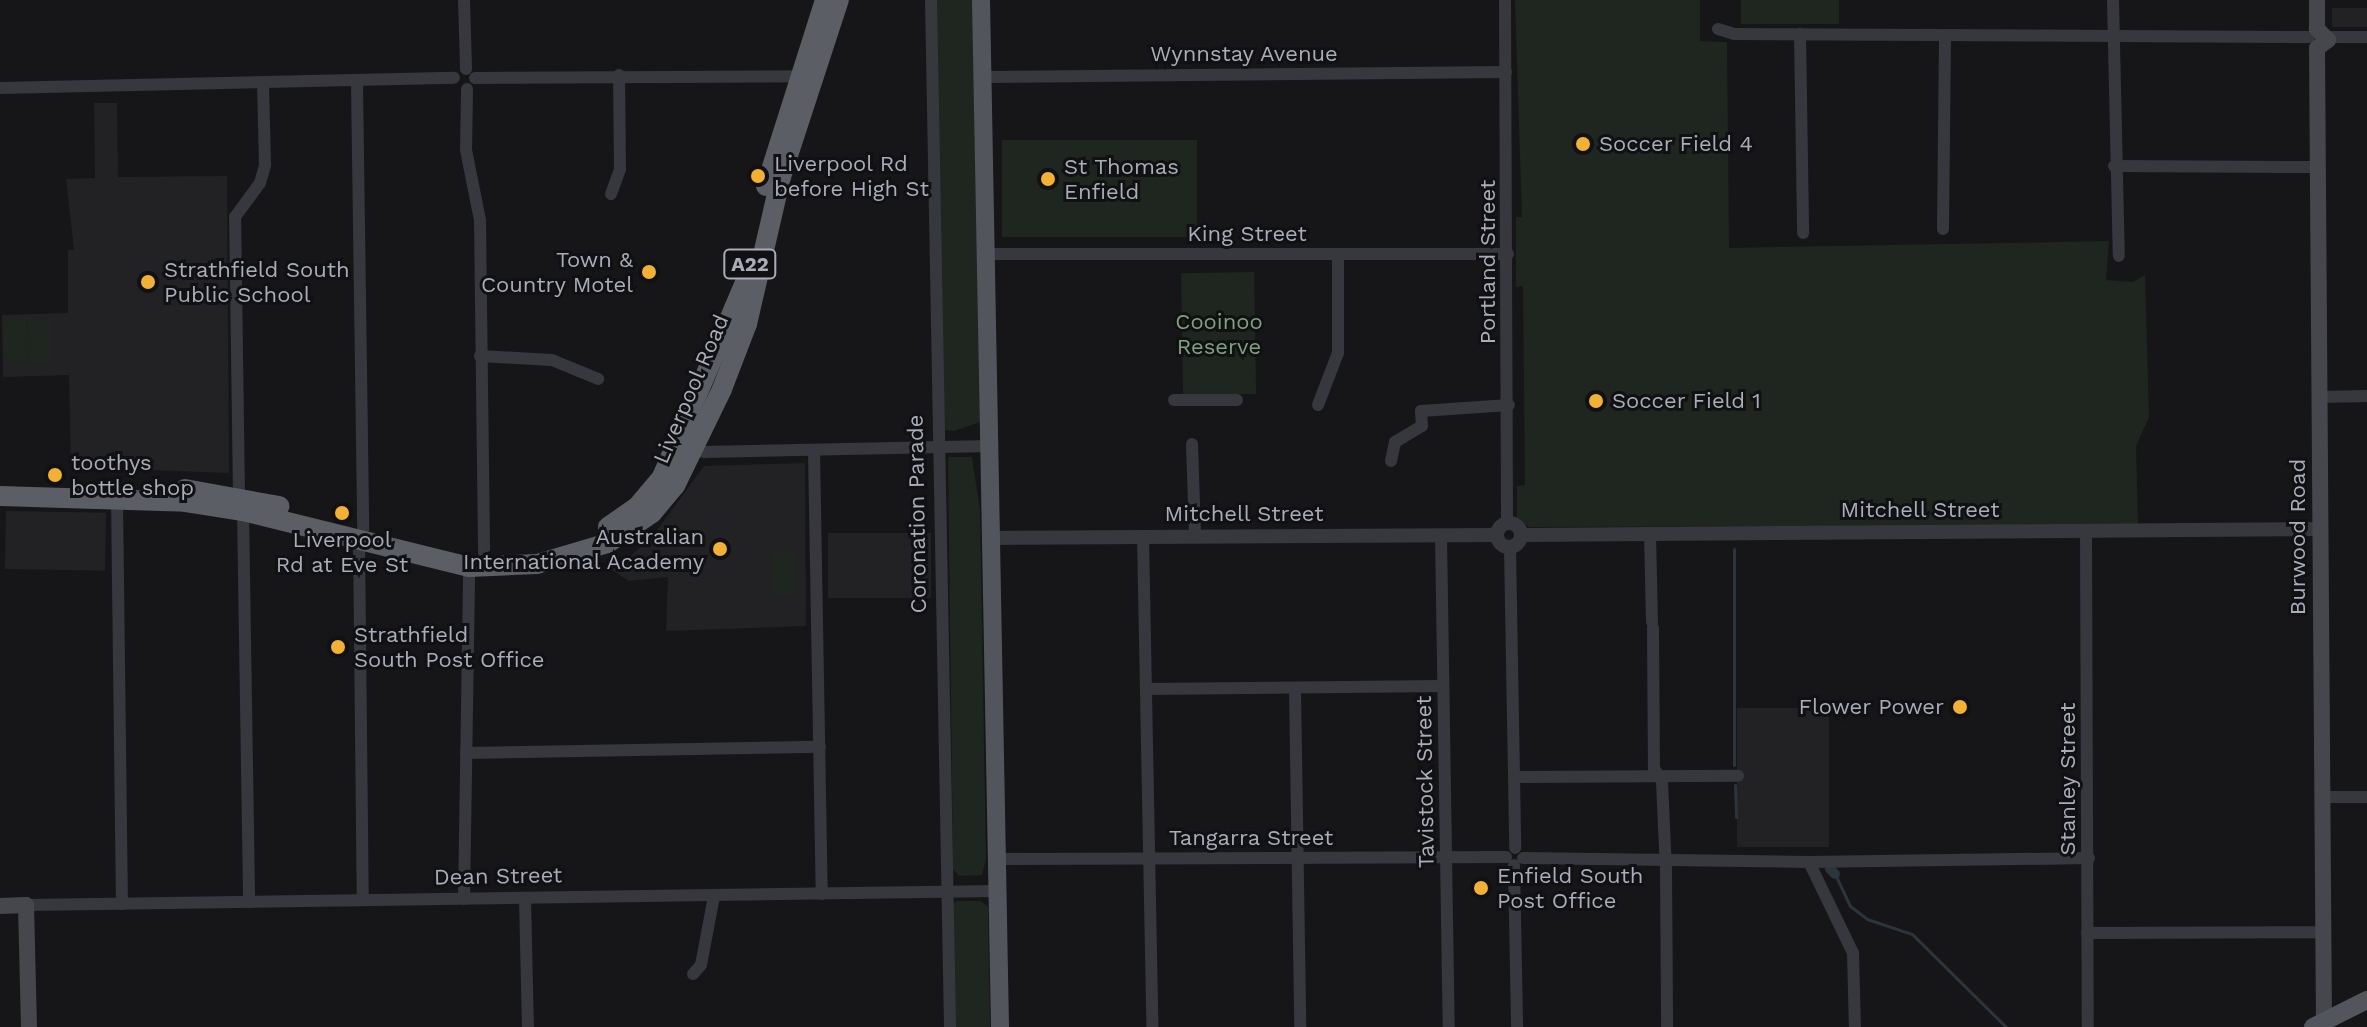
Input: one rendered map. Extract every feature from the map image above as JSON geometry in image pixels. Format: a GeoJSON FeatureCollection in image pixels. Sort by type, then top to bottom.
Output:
{"type":"FeatureCollection","features":[{"type":"Feature","properties":{"kind":"highway","name":"Liverpool Road"},"geometry":{"type":"LineString","coordinates":[[807,76],[825,0]]}},
{"type":"Feature","properties":{"kind":"highway","name":"Liverpool Road"},"geometry":{"type":"LineString","coordinates":[[0,484],[241,503],[361,535],[476,560],[557,547],[602,531],[651,492],[687,447],[743,289],[773,155],[839,0]]}},
{"type":"Feature","properties":{"kind":"highway","name":"Liverpool Road"},"geometry":{"type":"LineString","coordinates":[[0,496],[241,503]]}},
{"type":"Feature","properties":{"kind":"main road"},"geometry":{"type":"LineString","coordinates":[[981,0],[1000,1027]]}},
{"type":"Feature","properties":{"kind":"main road","name":"Burwood Road"},"geometry":{"type":"LineString","coordinates":[[2317,0],[2324,932],[2320,1025]]}},
{"type":"Feature","properties":{"kind":"main road"},"geometry":{"type":"LineString","coordinates":[[26,905],[29,1027]]}},
{"type":"Feature","properties":{"kind":"main road","name":"Dean Street"},"geometry":{"type":"LineString","coordinates":[[0,906],[26,905]]}},
{"type":"Feature","properties":{"kind":"main road"},"geometry":{"type":"LineString","coordinates":[[2320,1025],[2367,1000]]}},
{"type":"Feature","properties":{"kind":"street"},"geometry":{"type":"LineString","coordinates":[[464,0],[469,79],[466,150],[480,220],[476,560],[466,753],[464,899]]}},
{"type":"Feature","properties":{"kind":"street","name":"Coronation Parade"},"geometry":{"type":"LineString","coordinates":[[931,0],[950,1027]]}},
{"type":"Feature","properties":{"kind":"street","name":"Portland Street"},"geometry":{"type":"LineString","coordinates":[[1505,0],[1509,405],[1507,523]]}},
{"type":"Feature","properties":{"kind":"street"},"geometry":{"type":"LineString","coordinates":[[2113,0],[2114,166],[2119,256]]}},
{"type":"Feature","properties":{"kind":"street"},"geometry":{"type":"LineString","coordinates":[[1718,29],[1800,34],[2367,37]]}},
{"type":"Feature","properties":{"kind":"street"},"geometry":{"type":"LineString","coordinates":[[1800,34],[1803,233]]}},
{"type":"Feature","properties":{"kind":"street"},"geometry":{"type":"LineString","coordinates":[[1943,229],[1945,35]]}},
{"type":"Feature","properties":{"kind":"street","name":"Wynnstay Avenue"},"geometry":{"type":"LineString","coordinates":[[983,77],[1506,72]]}},
{"type":"Feature","properties":{"kind":"street"},"geometry":{"type":"LineString","coordinates":[[611,194],[620,169],[619,75]]}},
{"type":"Feature","properties":{"kind":"street"},"geometry":{"type":"LineString","coordinates":[[0,88],[357,83],[619,75],[807,76]]}},
{"type":"Feature","properties":{"kind":"street"},"geometry":{"type":"LineString","coordinates":[[357,83],[363,900]]}},
{"type":"Feature","properties":{"kind":"street"},"geometry":{"type":"LineString","coordinates":[[249,902],[235,217],[260,183],[265,165],[263,84]]}},
{"type":"Feature","properties":{"kind":"street"},"geometry":{"type":"LineString","coordinates":[[2114,166],[2318,167]]}},
{"type":"Feature","properties":{"kind":"street","name":"King Street"},"geometry":{"type":"LineString","coordinates":[[986,254],[1508,254]]}},
{"type":"Feature","properties":{"kind":"street"},"geometry":{"type":"LineString","coordinates":[[1318,405],[1338,353],[1338,254]]}},
{"type":"Feature","properties":{"kind":"street"},"geometry":{"type":"LineString","coordinates":[[480,356],[552,360],[598,379]]}},
{"type":"Feature","properties":{"kind":"street"},"geometry":{"type":"LineString","coordinates":[[2319,397],[2367,396]]}},
{"type":"Feature","properties":{"kind":"street"},"geometry":{"type":"LineString","coordinates":[[1174,400],[1237,400]]}},
{"type":"Feature","properties":{"kind":"street"},"geometry":{"type":"LineString","coordinates":[[1391,461],[1395,442],[1422,426],[1421,411],[1509,405]]}},
{"type":"Feature","properties":{"kind":"street"},"geometry":{"type":"LineString","coordinates":[[1192,444],[1195,536]]}},
{"type":"Feature","properties":{"kind":"street"},"geometry":{"type":"LineString","coordinates":[[687,447],[814,450],[990,446]]}},
{"type":"Feature","properties":{"kind":"street"},"geometry":{"type":"LineString","coordinates":[[814,450],[822,894]]}},
{"type":"Feature","properties":{"kind":"street"},"geometry":{"type":"LineString","coordinates":[[117,499],[122,904]]}},
{"type":"Feature","properties":{"kind":"street"},"geometry":{"type":"LineString","coordinates":[[1516,541],[1502,545],[1497,535],[1507,523],[1517,526],[1514,777],[1517,1027]]}},
{"type":"Feature","properties":{"kind":"street","name":"Mitchell Street"},"geometry":{"type":"LineString","coordinates":[[1516,541],[1650,534],[2320,529]]}},
{"type":"Feature","properties":{"kind":"street","name":"Stanley Street"},"geometry":{"type":"LineString","coordinates":[[2086,532],[2088,1027]]}},
{"type":"Feature","properties":{"kind":"street"},"geometry":{"type":"LineString","coordinates":[[1650,534],[1654,768],[1661,776],[1667,1027]]}},
{"type":"Feature","properties":{"kind":"street","name":"Mitchell Street"},"geometry":{"type":"LineString","coordinates":[[991,538],[1497,535]]}},
{"type":"Feature","properties":{"kind":"street"},"geometry":{"type":"LineString","coordinates":[[1143,536],[1152,1027]]}},
{"type":"Feature","properties":{"kind":"street","name":"Tavistock Street"},"geometry":{"type":"LineString","coordinates":[[1441,536],[1449,1027]]}},
{"type":"Feature","properties":{"kind":"street"},"geometry":{"type":"LineString","coordinates":[[1147,689],[1295,690],[1443,686]]}},
{"type":"Feature","properties":{"kind":"street"},"geometry":{"type":"LineString","coordinates":[[1295,690],[1300,1027]]}},
{"type":"Feature","properties":{"kind":"street"},"geometry":{"type":"LineString","coordinates":[[466,753],[820,747]]}},
{"type":"Feature","properties":{"kind":"street"},"geometry":{"type":"LineString","coordinates":[[1514,777],[1738,776]]}},
{"type":"Feature","properties":{"kind":"street"},"geometry":{"type":"LineString","coordinates":[[2322,797],[2367,797]]}},
{"type":"Feature","properties":{"kind":"street","name":"Tangarra Street"},"geometry":{"type":"LineString","coordinates":[[997,859],[1664,857],[1809,862],[2089,858]]}},
{"type":"Feature","properties":{"kind":"street"},"geometry":{"type":"LineString","coordinates":[[1809,862],[1853,953],[1855,1027]]}},
{"type":"Feature","properties":{"kind":"street","name":"Dean Street"},"geometry":{"type":"LineString","coordinates":[[26,905],[997,891]]}},
{"type":"Feature","properties":{"kind":"street"},"geometry":{"type":"LineString","coordinates":[[693,974],[701,965],[714,896]]}},
{"type":"Feature","properties":{"kind":"street"},"geometry":{"type":"LineString","coordinates":[[525,898],[528,1027]]}},
{"type":"Feature","properties":{"kind":"street"},"geometry":{"type":"LineString","coordinates":[[2087,933],[2324,932]]}},
{"type":"Feature","properties":{"kind":"shaded area"},"geometry":{"type":"Polygon","coordinates":[[[2332,8],[2367,8],[2367,27],[2332,27],[2332,8]]]}},
{"type":"Feature","properties":{"kind":"shaded area","name":"Strathfield South Public School"},"geometry":{"type":"Polygon","coordinates":[[[94,103],[117,103],[118,177],[227,176],[229,473],[71,467],[69,375],[3,377],[2,315],[68,313],[68,250],[74,250],[66,179],[95,178],[94,103]]]}},
{"type":"Feature","properties":{"kind":"shaded area","name":"Australian International Academy"},"geometry":{"type":"Polygon","coordinates":[[[805,463],[806,626],[666,631],[668,577],[629,581],[612,570],[649,541],[704,466],[805,463]]]}},
{"type":"Feature","properties":{"kind":"shaded area"},"geometry":{"type":"Polygon","coordinates":[[[6,511],[106,513],[105,571],[5,569],[6,511]]]}},
{"type":"Feature","properties":{"kind":"shaded area"},"geometry":{"type":"Polygon","coordinates":[[[828,533],[931,533],[931,598],[828,598],[828,533]]]}},
{"type":"Feature","properties":{"kind":"shaded area"},"geometry":{"type":"Polygon","coordinates":[[[1737,708],[1829,708],[1829,847],[1737,847],[1737,708]]]}},
{"type":"Feature","properties":{"kind":"green space"},"geometry":{"type":"Polygon","coordinates":[[[936,0],[973,0],[980,422],[954,431],[944,430],[936,0]]]}},
{"type":"Feature","properties":{"kind":"green space"},"geometry":{"type":"Polygon","coordinates":[[[1515,0],[1700,0],[1700,41],[1727,42],[1729,248],[2109,241],[2106,280],[2133,282],[2145,275],[2149,417],[2136,446],[2138,525],[1529,527],[1517,519],[1517,486],[1525,485],[1523,286],[1516,287],[1516,217],[1522,217],[1515,0]]]}},
{"type":"Feature","properties":{"kind":"green space"},"geometry":{"type":"Polygon","coordinates":[[[1741,0],[1839,0],[1839,24],[1741,24],[1741,0]]]}},
{"type":"Feature","properties":{"kind":"green space"},"geometry":{"type":"Polygon","coordinates":[[[1002,140],[1197,140],[1197,237],[1002,237],[1002,140]]]}},
{"type":"Feature","properties":{"kind":"green space","name":"Cooinoo Reserve"},"geometry":{"type":"Polygon","coordinates":[[[1254,272],[1256,394],[1183,395],[1181,273],[1254,272]]]}},
{"type":"Feature","properties":{"kind":"green space"},"geometry":{"type":"Polygon","coordinates":[[[3,319],[26,319],[27,361],[4,361],[3,319]]]}},
{"type":"Feature","properties":{"kind":"green space"},"geometry":{"type":"Polygon","coordinates":[[[28,320],[51,320],[51,362],[28,362],[28,320]]]}},
{"type":"Feature","properties":{"kind":"green space"},"geometry":{"type":"Polygon","coordinates":[[[948,457],[972,457],[980,510],[986,859],[982,875],[959,876],[953,869],[948,457]]]}},
{"type":"Feature","properties":{"kind":"green space"},"geometry":{"type":"Polygon","coordinates":[[[795,552],[797,594],[772,595],[770,553],[795,552]]]}},
{"type":"Feature","properties":{"kind":"green space"},"geometry":{"type":"Polygon","coordinates":[[[957,901],[981,901],[988,907],[990,1027],[955,1027],[952,905],[957,901]]]}},
{"type":"Feature","properties":{"kind":"waterway"},"geometry":{"type":"LineString","coordinates":[[1734,549],[1734,765]]}},
{"type":"Feature","properties":{"kind":"waterway"},"geometry":{"type":"LineString","coordinates":[[1735,785],[1736,817]]}},
{"type":"Feature","properties":{"kind":"waterway"},"geometry":{"type":"LineString","coordinates":[[1830,869],[1835,874]]}},
{"type":"Feature","properties":{"kind":"waterway"},"geometry":{"type":"LineString","coordinates":[[1835,874],[1850,906],[1867,919],[1912,934],[2006,1027]]}},
{"type":"Feature","properties":{"kind":"place","name":"Soccer Field 4"},"geometry":{"type":"Point","coordinates":[1583,144]}},
{"type":"Feature","properties":{"kind":"place","name":"Liverpool Rd before High St"},"geometry":{"type":"Point","coordinates":[758,176]}},
{"type":"Feature","properties":{"kind":"place","name":"St Thomas Enfield"},"geometry":{"type":"Point","coordinates":[1048,179]}},
{"type":"Feature","properties":{"kind":"place","name":"Town & Country Motel"},"geometry":{"type":"Point","coordinates":[649,272]}},
{"type":"Feature","properties":{"kind":"place","name":"Strathfield South Public School"},"geometry":{"type":"Point","coordinates":[148,282]}},
{"type":"Feature","properties":{"kind":"place","name":"Soccer Field 1"},"geometry":{"type":"Point","coordinates":[1596,401]}},
{"type":"Feature","properties":{"kind":"place","name":"toothys bottle shop"},"geometry":{"type":"Point","coordinates":[55,475]}},
{"type":"Feature","properties":{"kind":"place","name":"Liverpool Rd at Eve St"},"geometry":{"type":"Point","coordinates":[342,513]}},
{"type":"Feature","properties":{"kind":"place","name":"Australian International Academy"},"geometry":{"type":"Point","coordinates":[720,549]}},
{"type":"Feature","properties":{"kind":"place","name":"Strathfield South Post Office"},"geometry":{"type":"Point","coordinates":[338,647]}},
{"type":"Feature","properties":{"kind":"place","name":"Flower Power"},"geometry":{"type":"Point","coordinates":[1960,707]}},
{"type":"Feature","properties":{"kind":"place","name":"Enfield South Post Office"},"geometry":{"type":"Point","coordinates":[1481,888]}}]}
